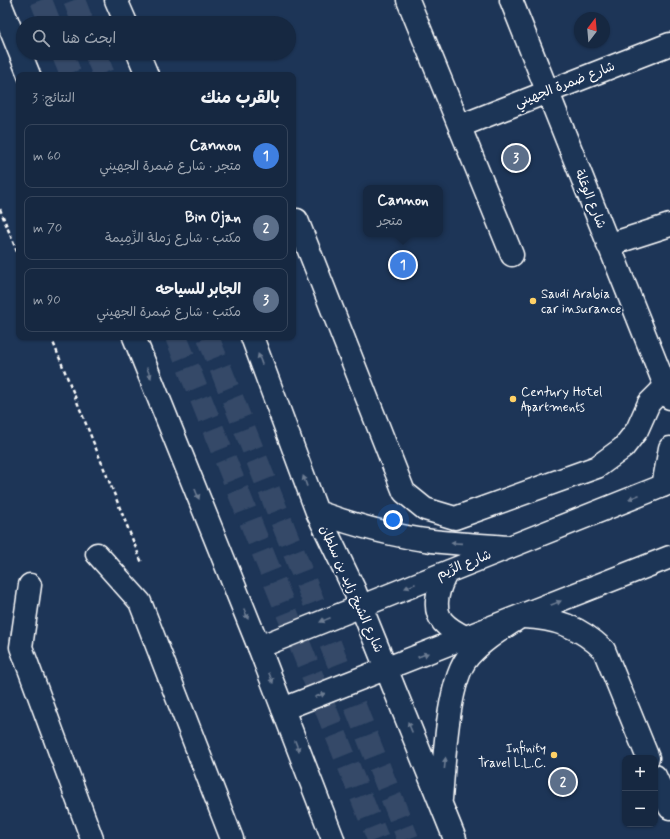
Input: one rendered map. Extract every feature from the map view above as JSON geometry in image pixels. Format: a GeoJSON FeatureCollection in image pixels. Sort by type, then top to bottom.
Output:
{"type":"FeatureCollection","features":[{"type":"Feature","properties":{"kind":"street"},"geometry":{"type":"LineString","coordinates":[[116,0],[123,16]]}},
{"type":"Feature","properties":{"kind":"street"},"geometry":{"type":"LineString","coordinates":[[408,0],[512,255]]}},
{"type":"Feature","properties":{"kind":"street","name":"شارع الوِعَلة"},"geometry":{"type":"LineString","coordinates":[[511,0],[668,392]]}},
{"type":"Feature","properties":{"kind":"street"},"geometry":{"type":"LineString","coordinates":[[0,3],[16,43]]}},
{"type":"Feature","properties":{"kind":"street","name":"شارع ضمرة الجهيني"},"geometry":{"type":"LineString","coordinates":[[460,126],[670,44]]}},
{"type":"Feature","properties":{"kind":"street"},"geometry":{"type":"LineString","coordinates":[[23,60],[28,72]]}},
{"type":"Feature","properties":{"kind":"street"},"geometry":{"type":"LineString","coordinates":[[141,60],[145,72]]}},
{"type":"Feature","properties":{"kind":"street"},"geometry":{"type":"LineString","coordinates":[[297,220],[404,492],[425,509],[455,518],[597,467],[623,448],[638,430],[649,403],[668,392]]}},
{"type":"Feature","properties":{"kind":"street"},"geometry":{"type":"LineString","coordinates":[[608,245],[670,225]]}},
{"type":"Feature","properties":{"kind":"street"},"geometry":{"type":"LineString","coordinates":[[135,340],[259,647],[333,839]]}},
{"type":"Feature","properties":{"kind":"street","name":"شارع الشيخ زايد بن سلطان"},"geometry":{"type":"LineString","coordinates":[[253,340],[316,512],[361,606],[455,839]]}},
{"type":"Feature","properties":{"kind":"street"},"geometry":{"type":"LineString","coordinates":[[666,484],[670,448]]}},
{"type":"Feature","properties":{"kind":"street","name":"شارع الرِّيم"},"geometry":{"type":"LineString","coordinates":[[259,647],[666,484]]}},
{"type":"Feature","properties":{"kind":"street"},"geometry":{"type":"LineString","coordinates":[[316,512],[368,529],[395,535],[432,541],[509,547]]}},
{"type":"Feature","properties":{"kind":"street"},"geometry":{"type":"LineString","coordinates":[[97,554],[140,602],[232,839]]}},
{"type":"Feature","properties":{"kind":"street"},"geometry":{"type":"LineString","coordinates":[[283,709],[386,670],[670,557]]}},
{"type":"Feature","properties":{"kind":"street"},"geometry":{"type":"LineString","coordinates":[[447,572],[440,584],[437,596],[438,610],[442,622],[452,630],[467,638]]}},
{"type":"Feature","properties":{"kind":"street"},"geometry":{"type":"LineString","coordinates":[[30,585],[21,647],[92,839]]}},
{"type":"Feature","properties":{"kind":"street"},"geometry":{"type":"LineString","coordinates":[[441,802],[447,742],[454,692],[458,676],[468,656],[490,637],[520,617],[540,618],[559,622],[594,640],[604,650],[647,755]]}},
{"type":"Feature","properties":{"kind":"street"},"geometry":{"type":"LineString","coordinates":[[658,782],[670,808]]}},
{"type":"Feature","properties":{"kind":"path"},"geometry":{"type":"LineString","coordinates":[[0,209],[16,249]]}},
{"type":"Feature","properties":{"kind":"tunnel"},"geometry":{"type":"LineString","coordinates":[[41,0],[47,16]]}},
{"type":"Feature","properties":{"kind":"tunnel"},"geometry":{"type":"LineString","coordinates":[[74,0],[80,16]]}},
{"type":"Feature","properties":{"kind":"tunnel"},"geometry":{"type":"LineString","coordinates":[[65,60],[70,72]]}},
{"type":"Feature","properties":{"kind":"tunnel"},"geometry":{"type":"LineString","coordinates":[[98,60],[103,72]]}},
{"type":"Feature","properties":{"kind":"tunnel"},"geometry":{"type":"LineString","coordinates":[[177,340],[378,839]]}},
{"type":"Feature","properties":{"kind":"tunnel"},"geometry":{"type":"LineString","coordinates":[[209,340],[408,839]]}},
{"type":"Feature","properties":{"kind":"place","name":"الجابر للسياحه"},"geometry":{"type":"Point","coordinates":[516,158]}},
{"type":"Feature","properties":{"kind":"place","name":"Cannon"},"geometry":{"type":"Point","coordinates":[403,265]}},
{"type":"Feature","properties":{"kind":"place","name":"Saudi Arabia car insurance"},"geometry":{"type":"Point","coordinates":[533,301]}},
{"type":"Feature","properties":{"kind":"place","name":"Century Hotel Apartments"},"geometry":{"type":"Point","coordinates":[513,399]}},
{"type":"Feature","properties":{"kind":"place","name":"Infinity Travel L.L.C."},"geometry":{"type":"Point","coordinates":[554,755]}},
{"type":"Feature","properties":{"kind":"place","name":"Bin Ojan"},"geometry":{"type":"Point","coordinates":[563,782]}}]}
